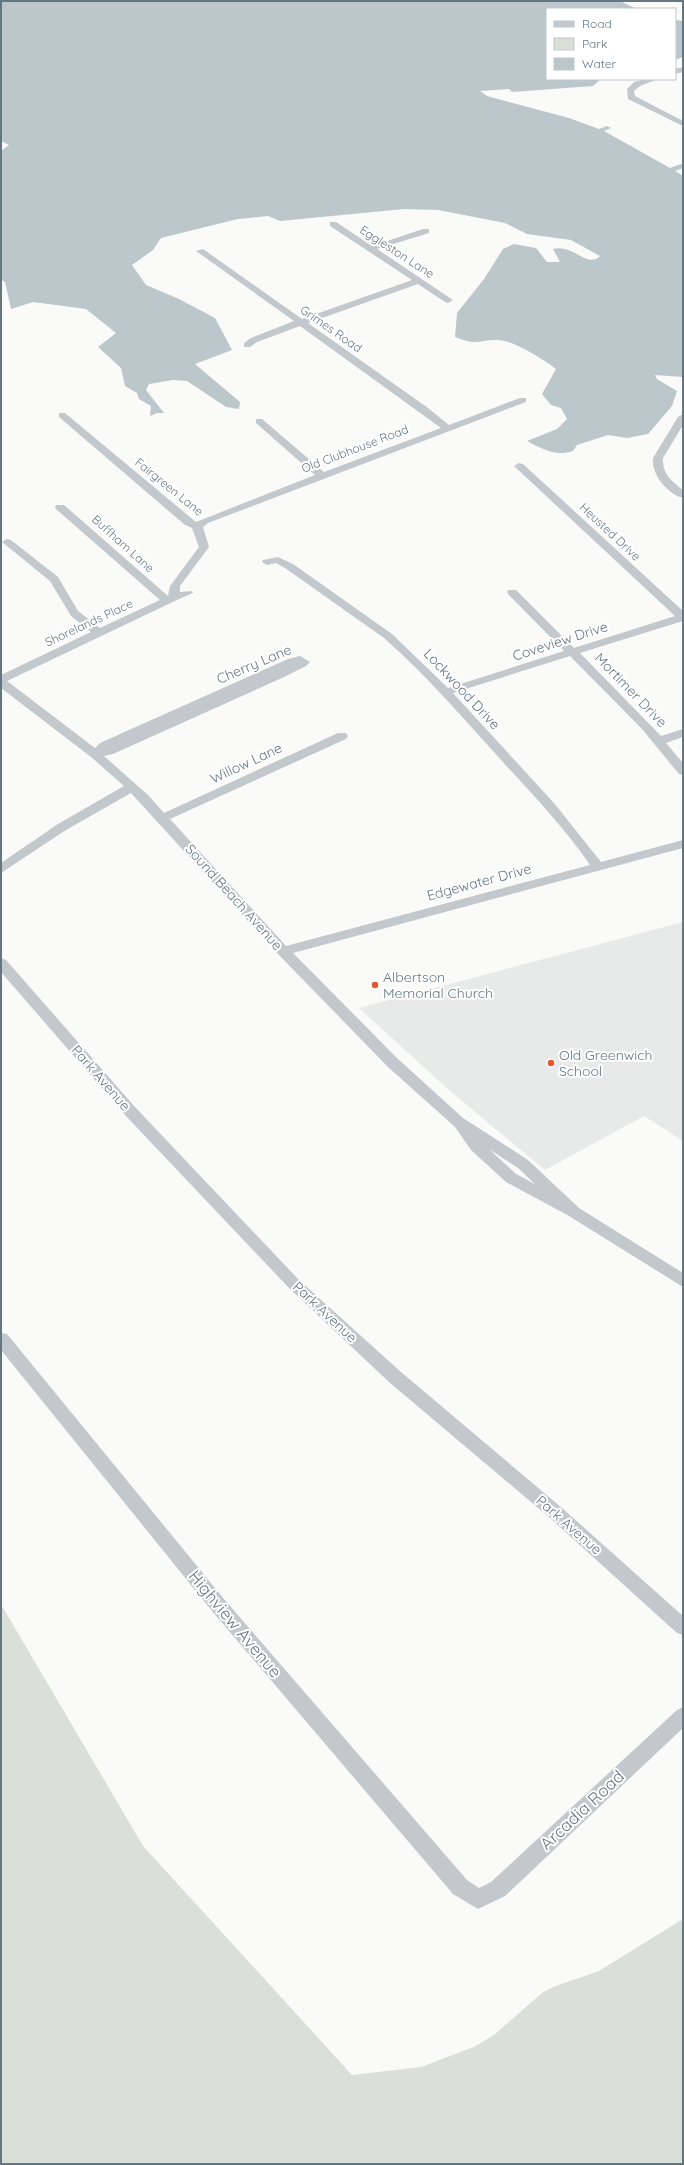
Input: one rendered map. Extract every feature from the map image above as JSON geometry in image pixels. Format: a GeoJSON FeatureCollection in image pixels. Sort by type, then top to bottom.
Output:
{"type":"FeatureCollection","features":[{"type":"Feature","properties":{"kind":"street"},"geometry":{"type":"LineString","coordinates":[[651,80],[633,86],[630,91],[631,96],[683,124]]}},
{"type":"Feature","properties":{"kind":"street","name":"Eggleston Lane"},"geometry":{"type":"LineString","coordinates":[[333,224],[448,300]]}},
{"type":"Feature","properties":{"kind":"street"},"geometry":{"type":"LineString","coordinates":[[370,249],[426,231]]}},
{"type":"Feature","properties":{"kind":"street","name":"Grimes Road"},"geometry":{"type":"LineString","coordinates":[[200,251],[425,410],[447,428]]}},
{"type":"Feature","properties":{"kind":"street"},"geometry":{"type":"LineString","coordinates":[[247,345],[254,340],[419,281]]}},
{"type":"Feature","properties":{"kind":"street","name":"Old Clubhouse Road"},"geometry":{"type":"LineString","coordinates":[[197,526],[204,521],[321,475],[523,400]]}},
{"type":"Feature","properties":{"kind":"street","name":"Fairgreen Lane"},"geometry":{"type":"LineString","coordinates":[[62,415],[189,524],[197,526],[204,547],[176,586],[171,599]]}},
{"type":"Feature","properties":{"kind":"street"},"geometry":{"type":"LineString","coordinates":[[683,416],[656,464],[663,478],[683,495]]}},
{"type":"Feature","properties":{"kind":"street"},"geometry":{"type":"LineString","coordinates":[[259,421],[321,475]]}},
{"type":"Feature","properties":{"kind":"street","name":"Heusted Drive"},"geometry":{"type":"LineString","coordinates":[[519,466],[683,617]]}},
{"type":"Feature","properties":{"kind":"street","name":"Buffham Lane"},"geometry":{"type":"LineString","coordinates":[[60,508],[171,599]]}},
{"type":"Feature","properties":{"kind":"street"},"geometry":{"type":"LineString","coordinates":[[7,542],[54,579],[60,586],[72,610],[81,620],[98,633]]}},
{"type":"Feature","properties":{"kind":"street","name":"Lockwood Drive"},"geometry":{"type":"LineString","coordinates":[[273,561],[388,636],[446,692],[532,787],[598,866]]}},
{"type":"Feature","properties":{"kind":"street","name":"Mortimer Drive"},"geometry":{"type":"LineString","coordinates":[[512,592],[574,653],[659,741]]}},
{"type":"Feature","properties":{"kind":"street","name":"Shorelands Place"},"geometry":{"type":"LineString","coordinates":[[1,679],[171,599],[188,593]]}},
{"type":"Feature","properties":{"kind":"street","name":"Coveview Drive"},"geometry":{"type":"LineString","coordinates":[[446,692],[574,653],[683,617]]}},
{"type":"Feature","properties":{"kind":"street","name":"Cherry Lane"},"geometry":{"type":"LineString","coordinates":[[300,659],[304,662],[278,676],[123,744],[96,754],[104,746],[292,661],[300,659]]}},
{"type":"Feature","properties":{"kind":"street","name":"Sound Beach Avenue"},"geometry":{"type":"LineString","coordinates":[[1,682],[96,754],[132,788],[163,818],[283,951],[388,1058],[458,1122],[512,1158],[528,1178],[574,1212],[683,1281]]}},
{"type":"Feature","properties":{"kind":"street"},"geometry":{"type":"LineString","coordinates":[[683,733],[659,741],[683,771]]}},
{"type":"Feature","properties":{"kind":"street","name":"Willow Lane"},"geometry":{"type":"LineString","coordinates":[[163,818],[342,736]]}},
{"type":"Feature","properties":{"kind":"street"},"geometry":{"type":"LineString","coordinates":[[1,869],[62,827],[132,788]]}},
{"type":"Feature","properties":{"kind":"street","name":"Edgewater Drive"},"geometry":{"type":"LineString","coordinates":[[283,951],[683,844]]}},
{"type":"Feature","properties":{"kind":"street","name":"Park Avenue"},"geometry":{"type":"LineString","coordinates":[[1,963],[130,1111],[294,1284],[396,1377],[556,1513],[683,1627]]}},
{"type":"Feature","properties":{"kind":"street","name":"Sound Beach Avenue"},"geometry":{"type":"LineString","coordinates":[[458,1122],[466,1135],[502,1172],[528,1178]]}},
{"type":"Feature","properties":{"kind":"street"},"geometry":{"type":"LineString","coordinates":[[502,1172],[500,1166],[502,1162],[512,1158]]}},
{"type":"Feature","properties":{"kind":"street","name":"Highview Avenue"},"geometry":{"type":"LineString","coordinates":[[1,1339],[218,1605],[460,1887],[478,1899]]}},
{"type":"Feature","properties":{"kind":"street","name":"Arcadia Road"},"geometry":{"type":"LineString","coordinates":[[478,1899],[498,1889],[683,1716]]}},
{"type":"Feature","properties":{"kind":"shaded area","name":"Old Greenwich School"},"geometry":{"type":"Polygon","coordinates":[[[683,922],[683,1141],[644,1116],[545,1170],[450,1091],[359,1008],[683,922]]]}},
{"type":"Feature","properties":{"kind":"green space"},"geometry":{"type":"Polygon","coordinates":[[[2,1606],[143,1846],[352,2075],[421,2067],[474,2047],[494,2035],[542,1993],[553,1987],[599,1971],[683,1919],[683,2164],[1,2164],[2,1606]]]}},
{"type":"Feature","properties":{"kind":"water"},"geometry":{"type":"Polygon","coordinates":[[[1,1],[620,1],[635,8],[546,8],[546,80],[600,80],[593,86],[512,92],[509,89],[480,91],[487,96],[569,118],[599,129],[607,126],[611,128],[604,131],[670,168],[681,164],[683,166],[683,168],[675,171],[683,176],[683,377],[655,375],[657,379],[677,391],[672,406],[648,434],[627,438],[608,435],[577,445],[573,451],[567,453],[555,453],[538,447],[527,441],[557,429],[567,419],[561,408],[551,405],[542,394],[556,369],[528,351],[512,343],[498,340],[473,342],[455,337],[457,313],[484,279],[503,249],[514,244],[536,248],[547,262],[560,262],[553,249],[561,248],[574,252],[590,260],[600,256],[571,240],[527,234],[505,223],[438,210],[404,209],[280,221],[268,216],[238,219],[161,238],[153,250],[132,265],[146,285],[179,299],[215,318],[232,350],[195,364],[240,402],[239,409],[226,407],[187,381],[173,380],[149,384],[146,390],[164,413],[157,413],[150,416],[151,406],[139,399],[137,393],[125,386],[121,368],[98,347],[116,333],[86,309],[33,302],[11,309],[5,282],[1,280],[1,151],[9,145],[1,141],[1,1]]]}},
{"type":"Feature","properties":{"kind":"water"},"geometry":{"type":"Polygon","coordinates":[[[676,20],[683,21],[683,57],[676,60],[676,20]]]}},
{"type":"Feature","properties":{"kind":"place","name":"Albertson Memorial Church"},"geometry":{"type":"Point","coordinates":[375,985]}},
{"type":"Feature","properties":{"kind":"place","name":"Old Greenwich School"},"geometry":{"type":"Point","coordinates":[551,1063]}}]}
